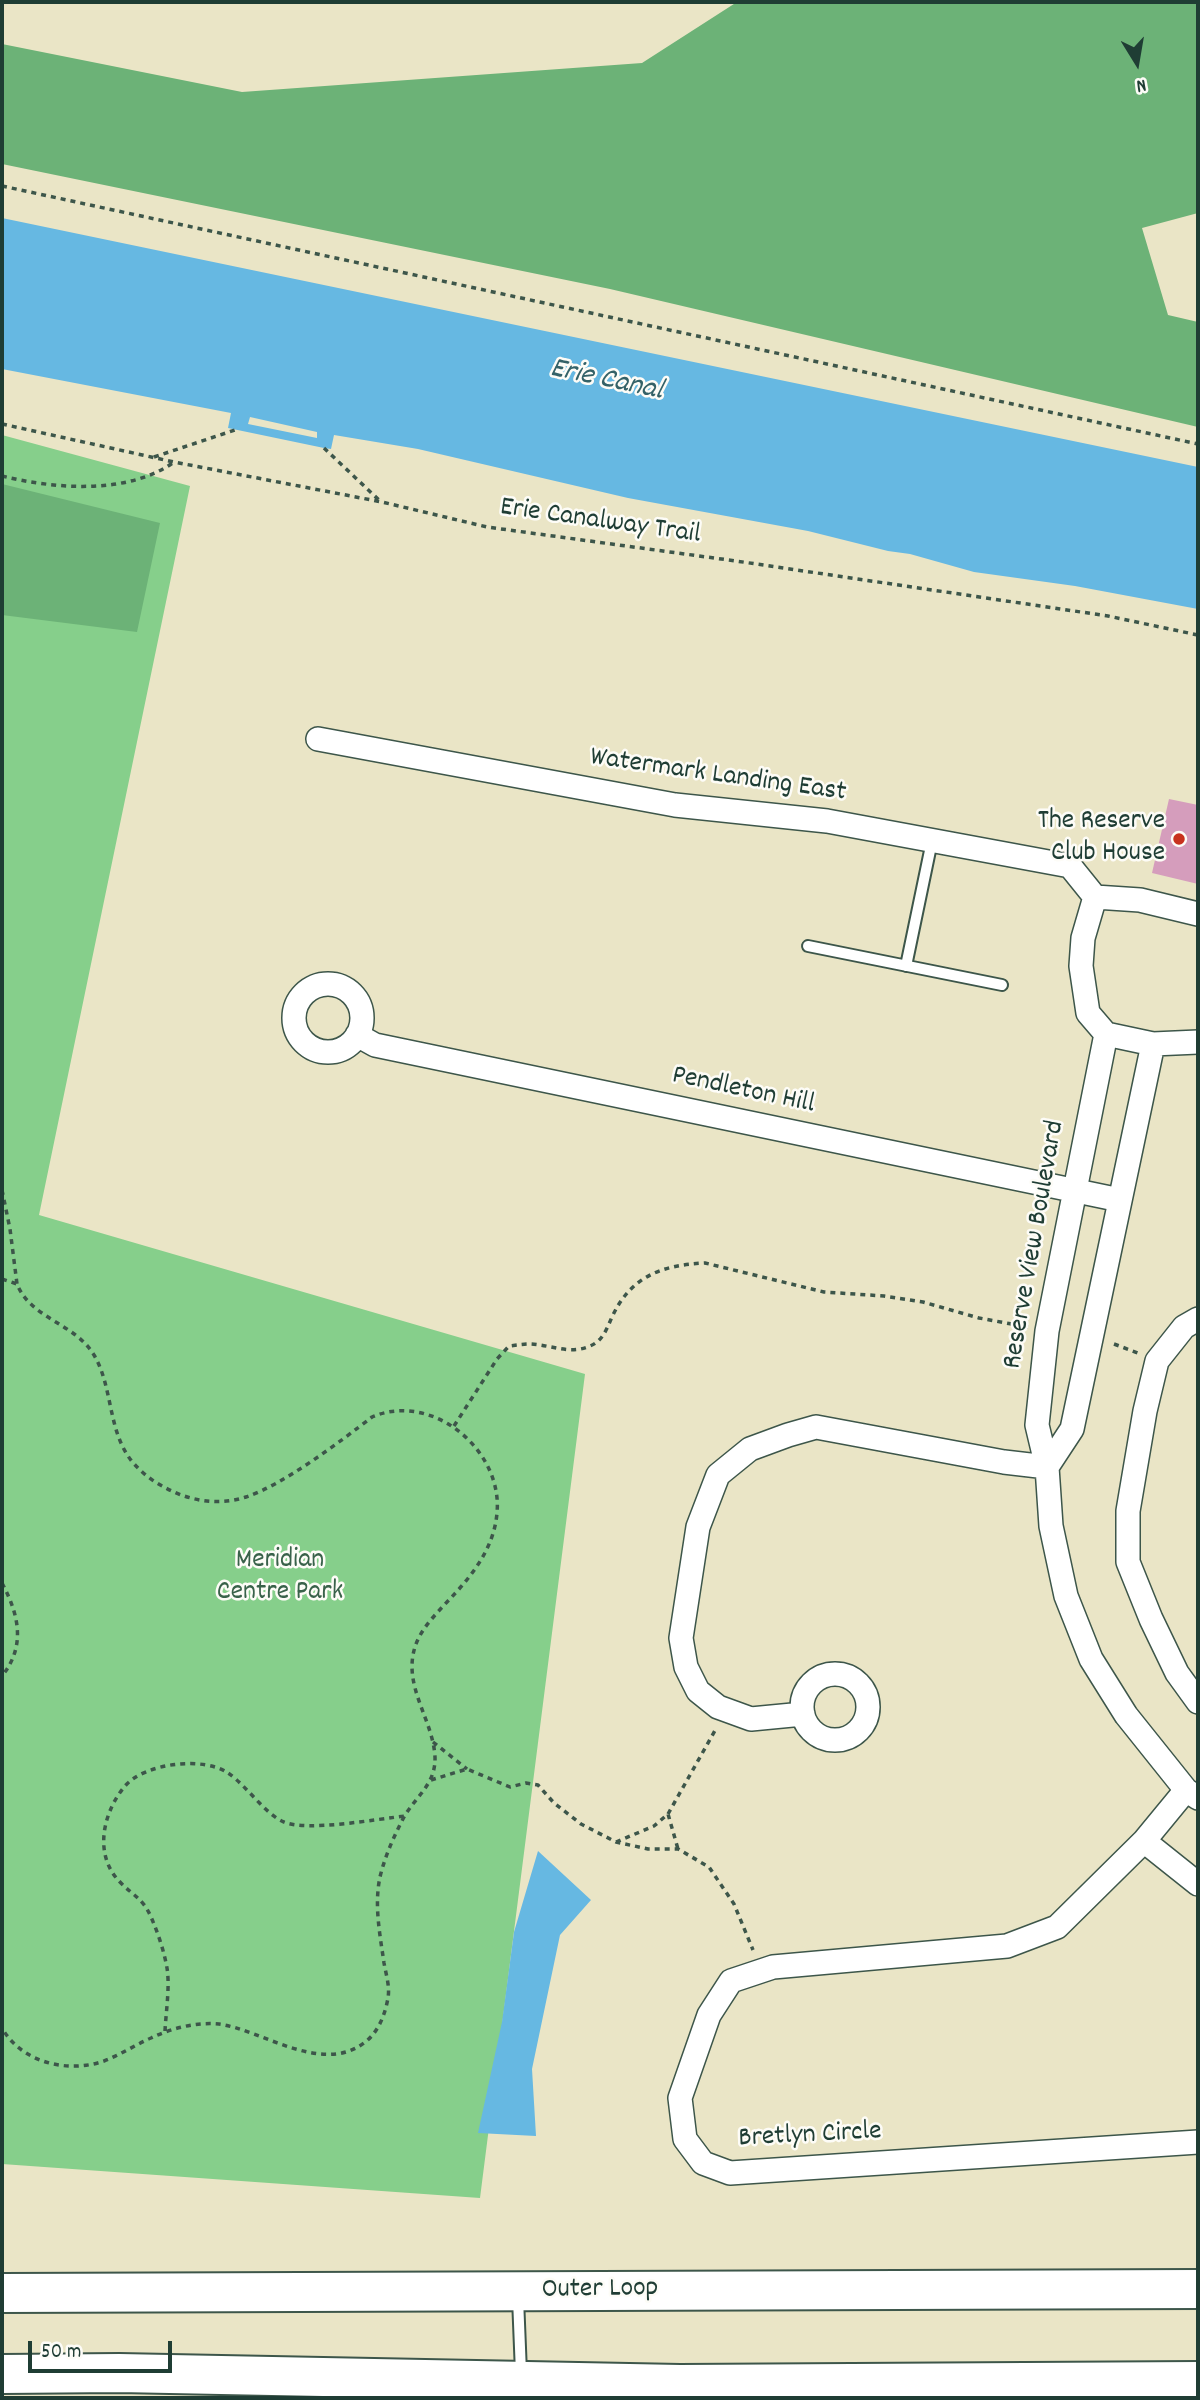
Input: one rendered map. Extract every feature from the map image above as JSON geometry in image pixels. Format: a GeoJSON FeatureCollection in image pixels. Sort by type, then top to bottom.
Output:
{"type":"FeatureCollection","features":[{"type":"Feature","properties":{"kind":"highway"},"geometry":{"type":"LineString","coordinates":[[1132,2289],[1198,2278]]}},
{"type":"Feature","properties":{"kind":"highway","name":"Outer Loop"},"geometry":{"type":"LineString","coordinates":[[2,2293],[1198,2289]]}},
{"type":"Feature","properties":{"kind":"highway"},"geometry":{"type":"LineString","coordinates":[[2,2374],[680,2384],[1198,2381]]}},
{"type":"Feature","properties":{"kind":"highway"},"geometry":{"type":"LineString","coordinates":[[680,2384],[841,2398]]}},
{"type":"Feature","properties":{"kind":"street","name":"Watermark Landing East"},"geometry":{"type":"LineString","coordinates":[[318,739],[675,806],[827,821],[1070,866],[1095,897]]}},
{"type":"Feature","properties":{"kind":"street"},"geometry":{"type":"LineString","coordinates":[[1198,914],[1140,900],[1095,897],[1083,938],[1081,966],[1088,1013],[1106,1034],[1153,1044],[1198,1042]]}},
{"type":"Feature","properties":{"kind":"street","name":"Reserve View Boulevard"},"geometry":{"type":"LineString","coordinates":[[1106,1034],[1046,1331],[1037,1425],[1047,1467],[1051,1526],[1066,1596],[1091,1659],[1126,1715],[1192,1795]]}},
{"type":"Feature","properties":{"kind":"street","name":"Pendleton Hill"},"geometry":{"type":"LineString","coordinates":[[357,1035],[375,1045],[1120,1200]]}},
{"type":"Feature","properties":{"kind":"street"},"geometry":{"type":"LineString","coordinates":[[803,1714],[751,1719],[718,1707],[698,1691],[686,1667],[681,1638],[698,1527],[718,1475],[750,1449],[816,1427],[1004,1462],[1047,1467],[1072,1429],[1153,1044]]}},
{"type":"Feature","properties":{"kind":"street"},"geometry":{"type":"LineString","coordinates":[[1198,1319],[1184,1327],[1157,1361],[1145,1411],[1128,1511],[1128,1562],[1177,1674],[1198,1702]]}},
{"type":"Feature","properties":{"kind":"street","name":"Bretlyn Circle"},"geometry":{"type":"LineString","coordinates":[[1192,1795],[1057,1927],[1007,1947],[773,1967],[731,1981],[709,2015],[680,2098],[685,2139],[703,2163],[730,2173],[1198,2142]]}},
{"type":"Feature","properties":{"kind":"street"},"geometry":{"type":"LineString","coordinates":[[1144,1841],[1198,1884]]}},
{"type":"Feature","properties":{"kind":"lane"},"geometry":{"type":"LineString","coordinates":[[906,966],[932,841]]}},
{"type":"Feature","properties":{"kind":"lane"},"geometry":{"type":"LineString","coordinates":[[808,946],[1002,985]]}},
{"type":"Feature","properties":{"kind":"lane"},"geometry":{"type":"LineString","coordinates":[[518,2292],[522,2380]]}},
{"type":"Feature","properties":{"kind":"path"},"geometry":{"type":"LineString","coordinates":[[2,186],[1198,444]]}},
{"type":"Feature","properties":{"kind":"path","name":"Erie Canalway Trail"},"geometry":{"type":"LineString","coordinates":[[2,424],[153,458],[382,502],[487,527],[1094,614],[1198,635]]}},
{"type":"Feature","properties":{"kind":"path"},"geometry":{"type":"LineString","coordinates":[[153,458],[235,430]]}},
{"type":"Feature","properties":{"kind":"path"},"geometry":{"type":"LineString","coordinates":[[324,448],[382,502]]}},
{"type":"Feature","properties":{"kind":"path"},"geometry":{"type":"LineString","coordinates":[[2,476],[58,487],[131,483],[159,473],[174,462]]}},
{"type":"Feature","properties":{"kind":"path"},"geometry":{"type":"LineString","coordinates":[[2,1190],[21,1295],[30,1304],[79,1336],[90,1348],[101,1371],[113,1418],[127,1455],[141,1471],[158,1484],[178,1495],[198,1500],[218,1502],[246,1497],[304,1465],[372,1417],[399,1409],[416,1411],[454,1426],[473,1444],[491,1470],[497,1512],[490,1541],[480,1563],[429,1622],[416,1644],[411,1666],[413,1681],[432,1742],[434,1771],[431,1780],[405,1816],[384,1860],[378,1887],[379,1932],[389,1996],[380,2025],[364,2043],[347,2051],[325,2054],[292,2048],[220,2024],[194,2025],[165,2031],[105,2061],[69,2067],[33,2057],[15,2045],[2,2028]]}},
{"type":"Feature","properties":{"kind":"path"},"geometry":{"type":"LineString","coordinates":[[454,1426],[480,1383],[509,1346],[532,1344],[556,1349],[592,1346],[601,1340],[616,1308],[631,1287],[651,1273],[689,1264],[705,1263],[824,1292],[923,1302],[979,1318],[1030,1328]]}},
{"type":"Feature","properties":{"kind":"path"},"geometry":{"type":"LineString","coordinates":[[2,1279],[17,1284]]}},
{"type":"Feature","properties":{"kind":"path"},"geometry":{"type":"LineString","coordinates":[[1114,1344],[1147,1356]]}},
{"type":"Feature","properties":{"kind":"path"},"geometry":{"type":"LineString","coordinates":[[2,1583],[11,1601],[18,1645],[12,1664],[2,1676]]}},
{"type":"Feature","properties":{"kind":"path"},"geometry":{"type":"LineString","coordinates":[[616,1842],[654,1826],[668,1814],[727,1710]]}},
{"type":"Feature","properties":{"kind":"path"},"geometry":{"type":"LineString","coordinates":[[432,1742],[467,1769],[510,1787],[526,1783],[538,1785],[581,1824],[616,1842],[648,1849],[678,1849],[709,1867],[734,1904],[753,1950]]}},
{"type":"Feature","properties":{"kind":"path"},"geometry":{"type":"LineString","coordinates":[[165,2031],[167,1970],[162,1948],[150,1914],[138,1896],[119,1882],[108,1863],[103,1840],[106,1819],[116,1797],[134,1776],[179,1764],[203,1765],[227,1772],[282,1822],[300,1826],[405,1816]]}},
{"type":"Feature","properties":{"kind":"path"},"geometry":{"type":"LineString","coordinates":[[431,1780],[467,1769]]}},
{"type":"Feature","properties":{"kind":"path"},"geometry":{"type":"LineString","coordinates":[[668,1814],[678,1849]]}},
{"type":"Feature","properties":{"kind":"green space"},"geometry":{"type":"Polygon","coordinates":[[[737,2],[1198,2],[1198,213],[1142,228],[1168,315],[1198,322],[1198,427],[610,289],[2,164],[2,44],[242,92],[642,63],[737,2]]]}},
{"type":"Feature","properties":{"kind":"green space","name":"Meridian Centre Park"},"geometry":{"type":"Polygon","coordinates":[[[2,435],[190,486],[39,1215],[585,1374],[480,2198],[2,2164],[2,435]]]}},
{"type":"Feature","properties":{"kind":"green space"},"geometry":{"type":"Polygon","coordinates":[[[2,484],[160,523],[137,632],[2,615],[2,484]]]}},
{"type":"Feature","properties":{"kind":"water","name":"Erie Canal"},"geometry":{"type":"Polygon","coordinates":[[[2,218],[1198,467],[1198,609],[1075,586],[974,572],[910,554],[808,531],[628,498],[418,449],[334,435],[331,449],[324,448],[228,428],[231,413],[2,369],[2,218]],[[250,417],[248,424],[317,438],[317,432],[250,417]]]}},
{"type":"Feature","properties":{"kind":"water"},"geometry":{"type":"Polygon","coordinates":[[[538,1851],[591,1900],[560,1935],[532,2069],[536,2136],[478,2133],[502,2022],[514,1932],[538,1851]]]}},
{"type":"Feature","properties":{"kind":"building","name":"The Reserve Club House"},"geometry":{"type":"Polygon","coordinates":[[[1169,799],[1198,805],[1198,884],[1152,873],[1169,799]]]}},
{"type":"Feature","properties":{"kind":"place","name":"The Reserve Club House"},"geometry":{"type":"Point","coordinates":[1179,839]}}]}
